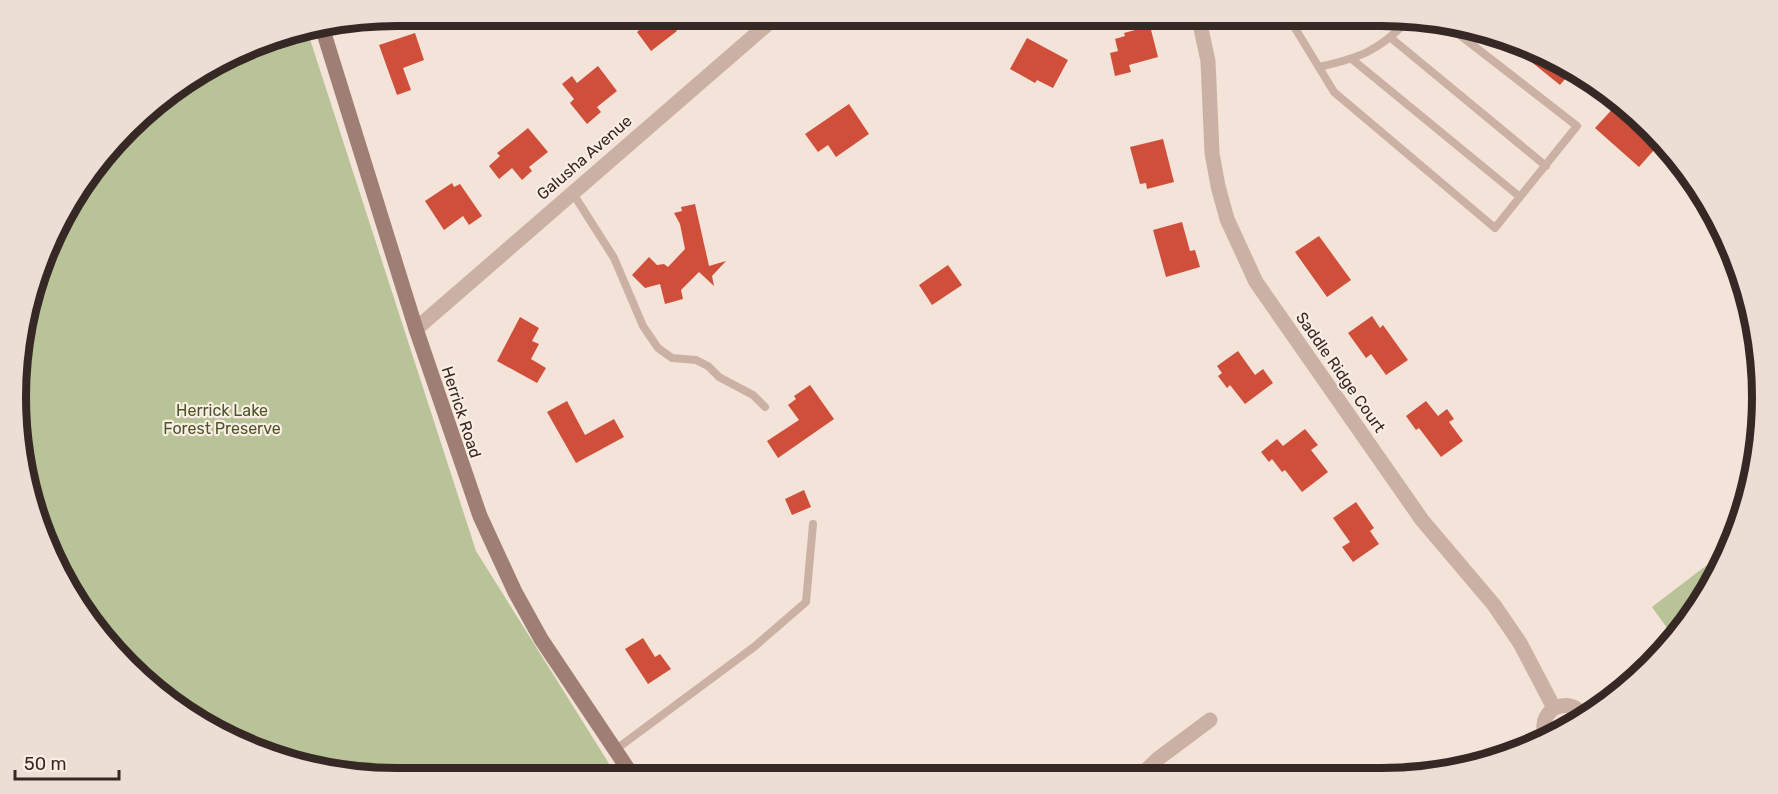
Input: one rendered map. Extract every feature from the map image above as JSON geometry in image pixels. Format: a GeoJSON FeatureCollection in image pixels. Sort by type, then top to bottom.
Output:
{"type":"FeatureCollection","features":[{"type":"Feature","properties":{"kind":"street","name":"Galusha Avenue"},"geometry":{"type":"LineString","coordinates":[[416,329],[765,26]]}},
{"type":"Feature","properties":{"kind":"street","name":"Saddle Ridge Court"},"geometry":{"type":"LineString","coordinates":[[1200,26],[1208,61],[1212,153],[1218,186],[1227,219],[1245,262],[1256,282],[1422,520],[1471,576],[1507,624],[1520,643],[1554,708]]}},
{"type":"Feature","properties":{"kind":"street","name":"Herrick Road"},"geometry":{"type":"LineString","coordinates":[[324,33],[464,477],[493,547],[541,639],[627,768]]}},
{"type":"Feature","properties":{"kind":"street"},"geometry":{"type":"LineString","coordinates":[[1545,730],[1544,721],[1554,708],[1570,705],[1579,711]]}},
{"type":"Feature","properties":{"kind":"street"},"geometry":{"type":"LineString","coordinates":[[1150,768],[1210,720]]}},
{"type":"Feature","properties":{"kind":"lane"},"geometry":{"type":"LineString","coordinates":[[1294,26],[1334,92],[1495,228],[1577,126],[1459,34]]}},
{"type":"Feature","properties":{"kind":"lane"},"geometry":{"type":"LineString","coordinates":[[1319,67],[1353,60],[1391,38],[1402,26]]}},
{"type":"Feature","properties":{"kind":"lane"},"geometry":{"type":"LineString","coordinates":[[1391,38],[1546,166]]}},
{"type":"Feature","properties":{"kind":"lane"},"geometry":{"type":"LineString","coordinates":[[1353,60],[1520,197]]}},
{"type":"Feature","properties":{"kind":"lane"},"geometry":{"type":"LineString","coordinates":[[572,192],[614,258],[643,326],[658,348],[672,358],[696,360],[708,366],[719,377],[753,395],[765,406]]}},
{"type":"Feature","properties":{"kind":"lane"},"geometry":{"type":"LineString","coordinates":[[615,750],[754,647],[806,602],[813,524]]}},
{"type":"Feature","properties":{"kind":"green space","name":"Herrick Lake Forest Preserve"},"geometry":{"type":"Polygon","coordinates":[[[309,36],[476,551],[612,768],[373,768],[325,761],[278,749],[211,719],[171,692],[134,660],[118,642],[75,583],[45,516],[29,445],[26,421],[26,373],[38,301],[64,233],[75,211],[102,171],[134,134],[152,118],[211,75],[255,54],[309,36]]]}},
{"type":"Feature","properties":{"kind":"green space"},"geometry":{"type":"Polygon","coordinates":[[[1715,559],[1703,583],[1669,631],[1652,607],[1715,559]]]}},
{"type":"Feature","properties":{"kind":"building"},"geometry":{"type":"Polygon","coordinates":[[[644,26],[676,26],[674,28],[677,31],[651,51],[637,32],[644,26]]]}},
{"type":"Feature","properties":{"kind":"building"},"geometry":{"type":"Polygon","coordinates":[[[1150,26],[1158,57],[1129,65],[1131,72],[1115,76],[1110,53],[1118,51],[1115,39],[1125,36],[1124,33],[1150,26]]]}},
{"type":"Feature","properties":{"kind":"building"},"geometry":{"type":"Polygon","coordinates":[[[415,33],[424,60],[403,68],[411,90],[397,95],[379,45],[415,33]]]}},
{"type":"Feature","properties":{"kind":"building"},"geometry":{"type":"Polygon","coordinates":[[[1027,38],[1068,60],[1053,88],[1037,80],[1035,83],[1010,69],[1027,38]]]}},
{"type":"Feature","properties":{"kind":"building"},"geometry":{"type":"Polygon","coordinates":[[[1525,55],[1568,76],[1560,85],[1525,55]]]}},
{"type":"Feature","properties":{"kind":"building"},"geometry":{"type":"Polygon","coordinates":[[[598,66],[617,91],[597,107],[601,112],[587,124],[570,103],[574,99],[562,84],[572,76],[577,83],[598,66]]]}},
{"type":"Feature","properties":{"kind":"building"},"geometry":{"type":"Polygon","coordinates":[[[849,104],[869,134],[836,157],[828,145],[818,152],[805,134],[849,104]]]}},
{"type":"Feature","properties":{"kind":"building"},"geometry":{"type":"Polygon","coordinates":[[[1614,108],[1656,148],[1639,167],[1595,128],[1614,108]]]}},
{"type":"Feature","properties":{"kind":"building"},"geometry":{"type":"Polygon","coordinates":[[[528,128],[548,152],[529,167],[532,171],[522,180],[512,168],[499,179],[489,166],[500,156],[497,153],[528,128]]]}},
{"type":"Feature","properties":{"kind":"building"},"geometry":{"type":"Polygon","coordinates":[[[1163,139],[1174,182],[1147,189],[1146,183],[1140,184],[1130,147],[1163,139]]]}},
{"type":"Feature","properties":{"kind":"building"},"geometry":{"type":"Polygon","coordinates":[[[452,183],[454,187],[460,184],[482,216],[469,225],[463,216],[444,230],[425,201],[452,183]]]}},
{"type":"Feature","properties":{"kind":"building"},"geometry":{"type":"Polygon","coordinates":[[[695,204],[709,266],[726,261],[712,276],[714,286],[699,272],[681,290],[683,299],[665,304],[660,284],[645,288],[632,275],[649,257],[657,265],[664,264],[668,267],[685,249],[680,224],[674,213],[682,211],[681,207],[695,204]]]}},
{"type":"Feature","properties":{"kind":"building"},"geometry":{"type":"Polygon","coordinates":[[[1182,222],[1190,251],[1195,250],[1200,267],[1166,277],[1153,230],[1182,222]]]}},
{"type":"Feature","properties":{"kind":"building"},"geometry":{"type":"Polygon","coordinates":[[[1319,236],[1351,280],[1327,297],[1295,252],[1319,236]]]}},
{"type":"Feature","properties":{"kind":"building"},"geometry":{"type":"Polygon","coordinates":[[[948,265],[962,285],[932,305],[919,285],[948,265]]]}},
{"type":"Feature","properties":{"kind":"building"},"geometry":{"type":"Polygon","coordinates":[[[1372,316],[1380,328],[1383,325],[1408,360],[1386,375],[1371,354],[1366,358],[1348,333],[1372,316]]]}},
{"type":"Feature","properties":{"kind":"building"},"geometry":{"type":"Polygon","coordinates":[[[520,317],[539,328],[532,341],[539,344],[531,359],[546,368],[537,383],[497,361],[520,317]]]}},
{"type":"Feature","properties":{"kind":"building"},"geometry":{"type":"Polygon","coordinates":[[[1238,351],[1255,375],[1263,369],[1273,383],[1245,404],[1230,385],[1227,388],[1218,376],[1222,373],[1217,366],[1238,351]]]}},
{"type":"Feature","properties":{"kind":"building"},"geometry":{"type":"Polygon","coordinates":[[[810,385],[834,419],[778,458],[767,441],[799,420],[788,405],[796,399],[794,396],[810,385]]]}},
{"type":"Feature","properties":{"kind":"building"},"geometry":{"type":"Polygon","coordinates":[[[567,401],[585,435],[614,419],[624,437],[576,463],[547,412],[567,401]]]}},
{"type":"Feature","properties":{"kind":"building"},"geometry":{"type":"Polygon","coordinates":[[[1426,401],[1438,416],[1447,409],[1454,419],[1449,422],[1463,441],[1441,457],[1419,428],[1416,430],[1406,416],[1426,401]]]}},
{"type":"Feature","properties":{"kind":"building"},"geometry":{"type":"Polygon","coordinates":[[[1305,429],[1318,445],[1311,450],[1328,472],[1302,492],[1285,470],[1282,472],[1272,459],[1269,462],[1261,452],[1277,439],[1283,446],[1305,429]]]}},
{"type":"Feature","properties":{"kind":"building"},"geometry":{"type":"Polygon","coordinates":[[[804,490],[811,507],[792,515],[785,499],[804,490]]]}},
{"type":"Feature","properties":{"kind":"building"},"geometry":{"type":"Polygon","coordinates":[[[1356,502],[1374,528],[1370,531],[1379,544],[1353,562],[1342,547],[1350,542],[1333,518],[1356,502]]]}},
{"type":"Feature","properties":{"kind":"building"},"geometry":{"type":"Polygon","coordinates":[[[643,638],[655,657],[660,654],[671,669],[648,684],[625,649],[643,638]]]}}]}
